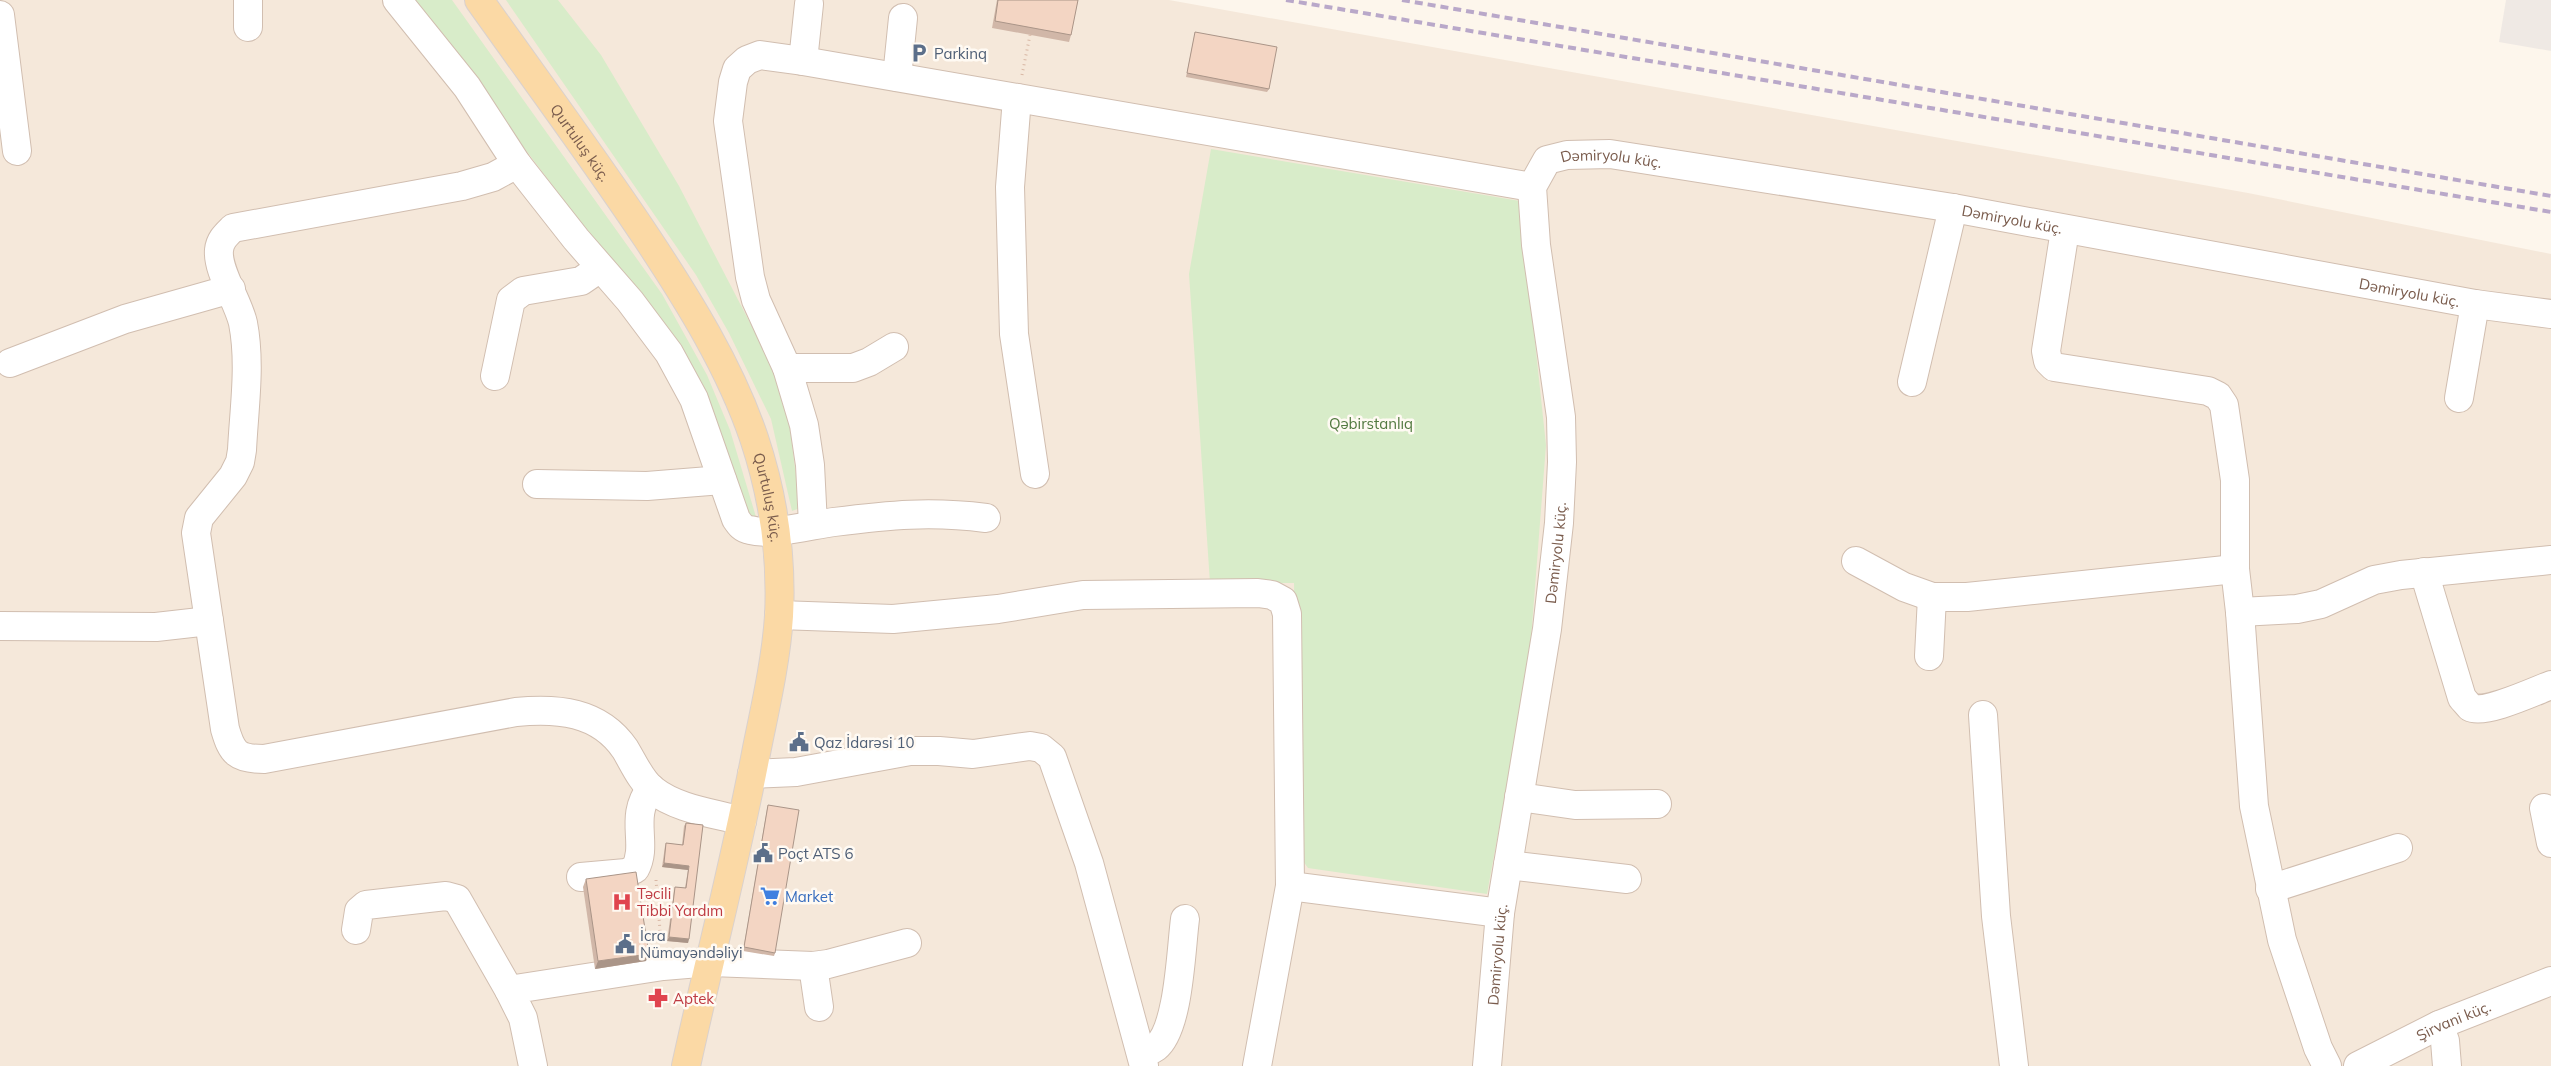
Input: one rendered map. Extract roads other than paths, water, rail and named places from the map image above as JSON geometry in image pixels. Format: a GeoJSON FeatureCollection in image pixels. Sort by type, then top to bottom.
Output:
{"type":"FeatureCollection","features":[{"type":"Feature","properties":{"kind":"main road","name":"Qurtuluş küç."},"geometry":{"type":"LineString","coordinates":[[479,0],[618,194],[697,319],[726,375],[754,438],[776,530],[779,615],[770,680],[742,821],[686,1066]]}},
{"type":"Feature","properties":{"kind":"street"},"geometry":{"type":"LineString","coordinates":[[248,0],[248,27]]}},
{"type":"Feature","properties":{"kind":"street"},"geometry":{"type":"LineString","coordinates":[[397,0],[467,86],[518,164],[600,268],[630,301],[669,353],[694,399],[736,519],[741,527],[751,531],[776,530],[904,514],[943,513],[986,518]]}},
{"type":"Feature","properties":{"kind":"street"},"geometry":{"type":"LineString","coordinates":[[803,60],[809,4]]}},
{"type":"Feature","properties":{"kind":"street"},"geometry":{"type":"LineString","coordinates":[[0,15],[17,151]]}},
{"type":"Feature","properties":{"kind":"street"},"geometry":{"type":"LineString","coordinates":[[897,77],[903,18]]}},
{"type":"Feature","properties":{"kind":"street"},"geometry":{"type":"LineString","coordinates":[[813,524],[810,465],[804,425],[787,368],[756,300],[750,277],[728,122],[733,82],[737,69],[747,60],[760,55],[803,60],[1532,187]]}},
{"type":"Feature","properties":{"kind":"street"},"geometry":{"type":"LineString","coordinates":[[1017,98],[1010,187],[1014,334],[1035,474]]}},
{"type":"Feature","properties":{"kind":"street","name":"Dəmiryolu küç."},"geometry":{"type":"LineString","coordinates":[[1486,1066],[1500,913],[1547,629],[1559,523],[1562,462],[1561,416],[1536,245],[1532,187],[1547,160],[1566,155],[1610,154],[1953,208],[2475,304],[2551,314]]}},
{"type":"Feature","properties":{"kind":"street"},"geometry":{"type":"LineString","coordinates":[[518,164],[493,177],[462,186],[233,228],[221,240],[219,251],[243,323],[245,343],[242,450],[240,462],[233,476],[199,518],[196,534],[225,728],[236,754],[248,759],[264,759],[516,712],[543,709],[568,711],[590,719],[606,729],[621,744],[651,788],[667,800],[742,821]]}},
{"type":"Feature","properties":{"kind":"street"},"geometry":{"type":"LineString","coordinates":[[1912,382],[1953,208]]}},
{"type":"Feature","properties":{"kind":"street"},"geometry":{"type":"LineString","coordinates":[[2065,230],[2046,351],[2048,360],[2054,366],[2208,391],[2218,396],[2224,405],[2235,480],[2235,569],[2240,612],[2254,806],[2282,940],[2318,1048],[2327,1066]]}},
{"type":"Feature","properties":{"kind":"street"},"geometry":{"type":"LineString","coordinates":[[495,376],[511,300],[523,291],[581,281],[600,268]]}},
{"type":"Feature","properties":{"kind":"street"},"geometry":{"type":"LineString","coordinates":[[10,363],[125,319],[231,289]]}},
{"type":"Feature","properties":{"kind":"street"},"geometry":{"type":"LineString","coordinates":[[2459,398],[2475,304]]}},
{"type":"Feature","properties":{"kind":"street"},"geometry":{"type":"LineString","coordinates":[[787,368],[853,368],[869,362],[894,347]]}},
{"type":"Feature","properties":{"kind":"street"},"geometry":{"type":"LineString","coordinates":[[537,484],[647,486],[722,480]]}},
{"type":"Feature","properties":{"kind":"street"},"geometry":{"type":"LineString","coordinates":[[2240,612],[2297,609],[2321,604],[2374,580],[2424,572],[2551,560]]}},
{"type":"Feature","properties":{"kind":"street"},"geometry":{"type":"LineString","coordinates":[[1856,561],[1904,587],[1932,597],[1967,597],[2235,569]]}},
{"type":"Feature","properties":{"kind":"street"},"geometry":{"type":"LineString","coordinates":[[2424,572],[2462,698],[2471,707],[2480,709],[2493,706],[2551,685]]}},
{"type":"Feature","properties":{"kind":"street"},"geometry":{"type":"LineString","coordinates":[[779,615],[928,617],[998,610],[1083,595],[1112,593],[1272,595],[1283,600],[1287,614],[1290,886],[1256,1066]]}},
{"type":"Feature","properties":{"kind":"street"},"geometry":{"type":"LineString","coordinates":[[1929,656],[1932,597]]}},
{"type":"Feature","properties":{"kind":"street"},"geometry":{"type":"LineString","coordinates":[[0,626],[156,627],[209,621]]}},
{"type":"Feature","properties":{"kind":"street"},"geometry":{"type":"LineString","coordinates":[[1983,715],[1996,916],[2014,1066]]}},
{"type":"Feature","properties":{"kind":"street"},"geometry":{"type":"LineString","coordinates":[[752,774],[796,772],[910,751],[939,750],[973,754],[1030,746],[1041,748],[1052,757],[1089,863],[1143,1060],[1156,1047],[1168,1029],[1174,1007],[1184,919]]}},
{"type":"Feature","properties":{"kind":"street"},"geometry":{"type":"LineString","coordinates":[[581,877],[626,873],[635,869],[639,861],[639,814],[642,800],[651,788]]}},
{"type":"Feature","properties":{"kind":"street"},"geometry":{"type":"LineString","coordinates":[[1519,797],[1575,805],[1658,804]]}},
{"type":"Feature","properties":{"kind":"street"},"geometry":{"type":"LineString","coordinates":[[2544,808],[2551,844]]}},
{"type":"Feature","properties":{"kind":"street"},"geometry":{"type":"LineString","coordinates":[[2270,889],[2398,848]]}},
{"type":"Feature","properties":{"kind":"street"},"geometry":{"type":"LineString","coordinates":[[1508,864],[1627,878]]}},
{"type":"Feature","properties":{"kind":"street"},"geometry":{"type":"LineString","coordinates":[[1290,886],[1500,913]]}},
{"type":"Feature","properties":{"kind":"street"},"geometry":{"type":"LineString","coordinates":[[356,930],[359,911],[366,905],[446,896],[457,899],[523,1018],[532,1066]]}},
{"type":"Feature","properties":{"kind":"street"},"geometry":{"type":"LineString","coordinates":[[509,990],[663,966],[711,962],[813,966],[907,944]]}},
{"type":"Feature","properties":{"kind":"street"},"geometry":{"type":"LineString","coordinates":[[813,966],[819,1006]]}},
{"type":"Feature","properties":{"kind":"street","name":"Şirvani küç."},"geometry":{"type":"LineString","coordinates":[[2358,1066],[2439,1025],[2551,980]]}},
{"type":"Feature","properties":{"kind":"street"},"geometry":{"type":"LineString","coordinates":[[2439,1025],[2445,1041],[2447,1066]]}},
{"type":"Feature","properties":{"kind":"railway"},"geometry":{"type":"LineString","coordinates":[[1286,0],[2551,212]]}},
{"type":"Feature","properties":{"kind":"railway"},"geometry":{"type":"LineString","coordinates":[[1402,0],[2551,196]]}},
{"type":"Feature","properties":{"kind":"place","name":"Parkinq"},"geometry":{"type":"Point","coordinates":[919,53]}},
{"type":"Feature","properties":{"kind":"place","name":"Qaz İdarəsi 10"},"geometry":{"type":"Point","coordinates":[799,742]}},
{"type":"Feature","properties":{"kind":"place","name":"Poçt ATS 6"},"geometry":{"type":"Point","coordinates":[763,853]}},
{"type":"Feature","properties":{"kind":"place","name":"Market"},"geometry":{"type":"Point","coordinates":[770,896]}},
{"type":"Feature","properties":{"kind":"place","name":"Təcili Tibbi Yardım"},"geometry":{"type":"Point","coordinates":[622,902]}},
{"type":"Feature","properties":{"kind":"place","name":"İcra Nümayəndəliyi"},"geometry":{"type":"Point","coordinates":[625,944]}},
{"type":"Feature","properties":{"kind":"place","name":"Aptek"},"geometry":{"type":"Point","coordinates":[658,998]}},
{"type":"Feature","properties":{"kind":"park label","name":"Qəbirstanlıq"},"geometry":{"type":"Point","coordinates":[1371,423]}}]}
